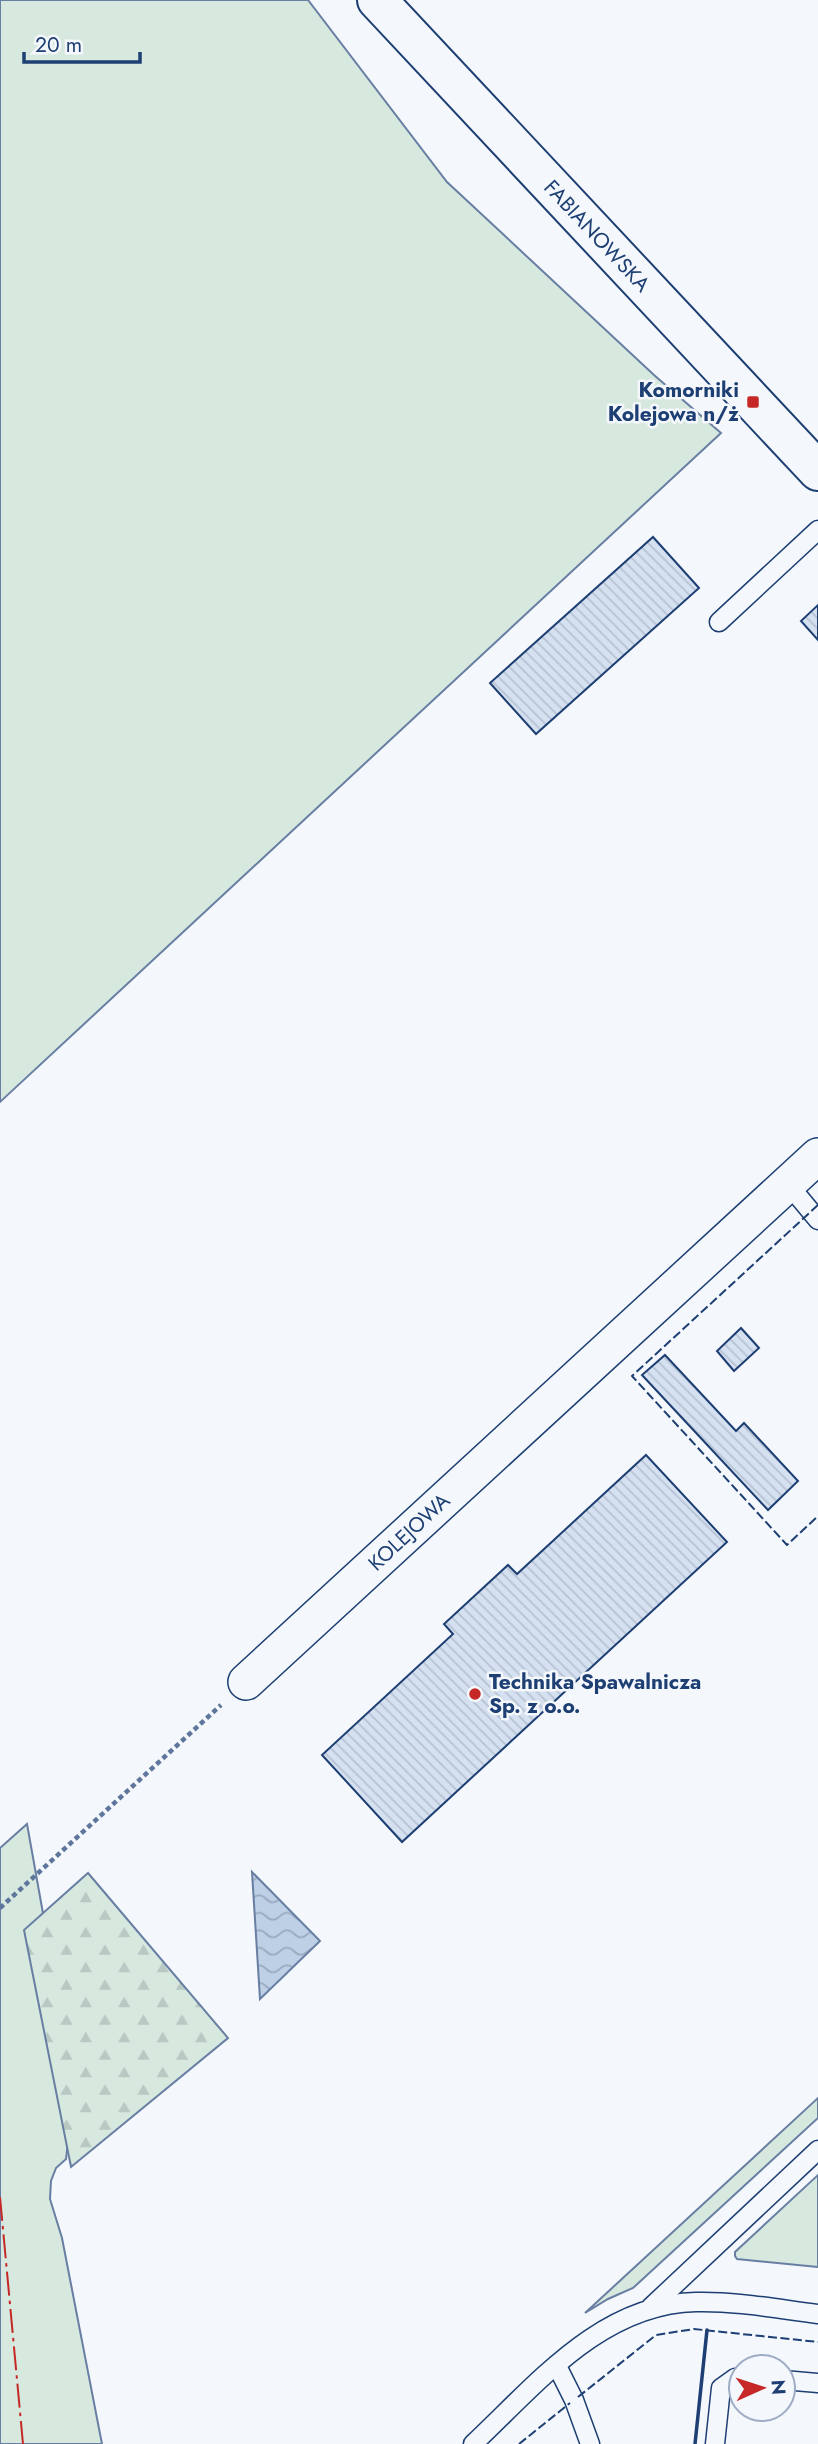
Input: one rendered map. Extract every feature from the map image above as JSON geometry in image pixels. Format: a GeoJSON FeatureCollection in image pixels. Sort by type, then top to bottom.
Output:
{"type":"FeatureCollection","features":[{"type":"Feature","properties":{"kind":"street","name":"FABIANOWSKA"},"geometry":{"type":"LineString","coordinates":[[377,0],[818,471]]}},
{"type":"Feature","properties":{"kind":"street","name":"KOLEJOWA"},"geometry":{"type":"LineString","coordinates":[[246,1682],[818,1156]]}},
{"type":"Feature","properties":{"kind":"lane"},"geometry":{"type":"LineString","coordinates":[[719,622],[818,530]]}},
{"type":"Feature","properties":{"kind":"lane"},"geometry":{"type":"LineString","coordinates":[[788,1184],[818,1220]]}},
{"type":"Feature","properties":{"kind":"lane"},"geometry":{"type":"LineString","coordinates":[[648,2309],[818,2150]]}},
{"type":"Feature","properties":{"kind":"lane"},"geometry":{"type":"LineString","coordinates":[[473,2444],[587,2340],[648,2309],[669,2304],[706,2302],[818,2314]]}},
{"type":"Feature","properties":{"kind":"lane"},"geometry":{"type":"LineString","coordinates":[[557,2366],[574,2400],[590,2444]]}},
{"type":"Feature","properties":{"kind":"lane"},"geometry":{"type":"LineString","coordinates":[[797,2381],[818,2383]]}},
{"type":"Feature","properties":{"kind":"lane"},"geometry":{"type":"LineString","coordinates":[[715,2444],[722,2388],[727,2384]]}},
{"type":"Feature","properties":{"kind":"path"},"geometry":{"type":"LineString","coordinates":[[0,1908],[246,1682]]}},
{"type":"Feature","properties":{"kind":"green space"},"geometry":{"type":"Polygon","coordinates":[[[0,0],[308,0],[447,182],[654,375],[721,433],[0,1102],[0,0]]]}},
{"type":"Feature","properties":{"kind":"green space"},"geometry":{"type":"Polygon","coordinates":[[[27,1824],[44,1919],[68,2142],[66,2159],[56,2168],[51,2181],[50,2199],[62,2238],[102,2444],[0,2444],[0,1848],[27,1824]]]}},
{"type":"Feature","properties":{"kind":"green space"},"geometry":{"type":"Polygon","coordinates":[[[88,1873],[228,2038],[71,2167],[24,1930],[88,1873]]]}},
{"type":"Feature","properties":{"kind":"green space"},"geometry":{"type":"Polygon","coordinates":[[[818,2098],[818,2118],[633,2288],[585,2313],[818,2098]]]}},
{"type":"Feature","properties":{"kind":"green space"},"geometry":{"type":"Polygon","coordinates":[[[818,2175],[818,2267],[737,2259],[735,2252],[818,2175]]]}},
{"type":"Feature","properties":{"kind":"water"},"geometry":{"type":"Polygon","coordinates":[[[252,1872],[320,1941],[260,1999],[252,1872]]]}},
{"type":"Feature","properties":{"kind":"building"},"geometry":{"type":"Polygon","coordinates":[[[653,537],[699,588],[536,734],[490,683],[653,537]]]}},
{"type":"Feature","properties":{"kind":"building"},"geometry":{"type":"Polygon","coordinates":[[[818,605],[818,640],[801,621],[818,605]]]}},
{"type":"Feature","properties":{"kind":"building"},"geometry":{"type":"Polygon","coordinates":[[[741,1328],[759,1348],[734,1371],[717,1351],[741,1328]]]}},
{"type":"Feature","properties":{"kind":"building"},"geometry":{"type":"Polygon","coordinates":[[[665,1355],[736,1431],[744,1423],[798,1481],[768,1510],[642,1375],[665,1355]]]}},
{"type":"Feature","properties":{"kind":"building","name":"Technika Spawalnicza Sp. z o.o."},"geometry":{"type":"Polygon","coordinates":[[[646,1455],[727,1542],[402,1842],[322,1755],[453,1634],[444,1624],[508,1565],[517,1574],[646,1455]]]}},
{"type":"Feature","properties":{"kind":"fence"},"geometry":{"type":"LineString","coordinates":[[818,1205],[632,1376],[787,1545],[818,1516]]}},
{"type":"Feature","properties":{"kind":"fence"},"geometry":{"type":"LineString","coordinates":[[578,2397],[656,2335],[694,2329],[818,2342]]}},
{"type":"Feature","properties":{"kind":"fence"},"geometry":{"type":"LineString","coordinates":[[519,2444],[570,2403]]}},
{"type":"Feature","properties":{"kind":"wall"},"geometry":{"type":"LineString","coordinates":[[695,2444],[707,2330]]}},
{"type":"Feature","properties":{"kind":"power"},"geometry":{"type":"LineString","coordinates":[[0,2197],[23,2444]]}},
{"type":"Feature","properties":{"kind":"place","name":"Komorniki Kolejowa n/ż"},"geometry":{"type":"Point","coordinates":[753,402]}},
{"type":"Feature","properties":{"kind":"place","name":"Technika Spawalnicza Sp. z o.o."},"geometry":{"type":"Point","coordinates":[475,1694]}}]}
